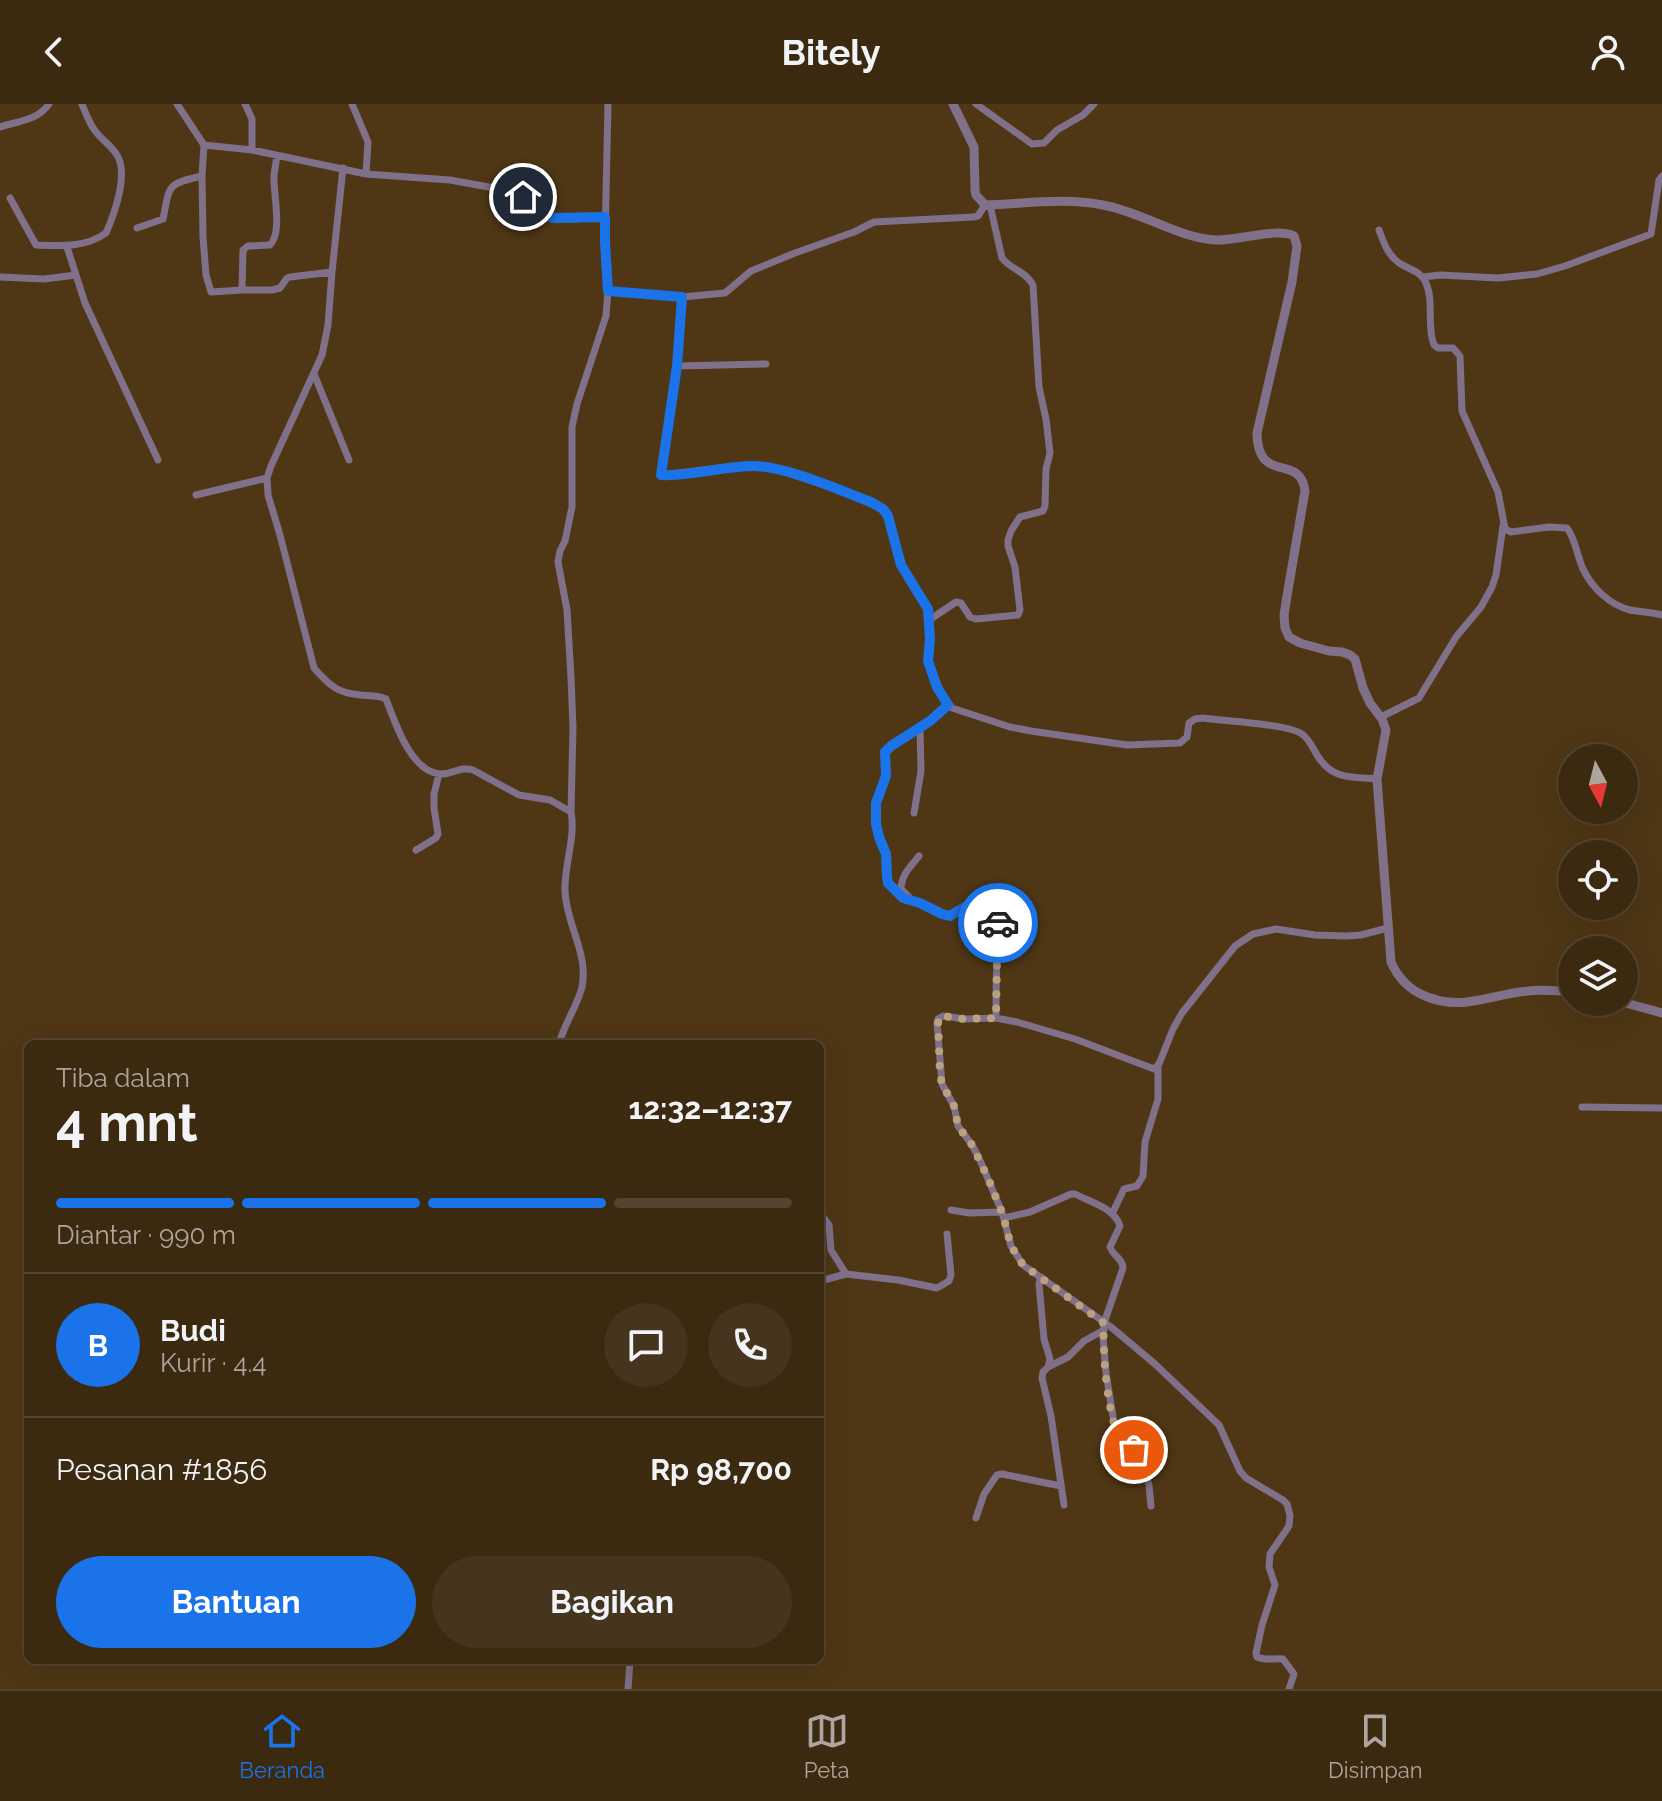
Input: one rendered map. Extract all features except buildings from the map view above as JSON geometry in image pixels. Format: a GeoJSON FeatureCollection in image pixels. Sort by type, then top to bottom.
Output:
{"type":"FeatureCollection","features":[{"type":"Feature","properties":{"kind":"street"},"geometry":{"type":"LineString","coordinates":[[0,127],[35,117],[49,104]]}},
{"type":"Feature","properties":{"kind":"street"},"geometry":{"type":"LineString","coordinates":[[10,198],[36,245],[67,247],[102,237],[106,233],[121,187],[122,173],[117,154],[88,121],[82,104]]}},
{"type":"Feature","properties":{"kind":"street"},"geometry":{"type":"LineString","coordinates":[[177,104],[204,145],[203,237],[211,292],[272,290],[280,288],[290,277],[332,272]]}},
{"type":"Feature","properties":{"kind":"street"},"geometry":{"type":"LineString","coordinates":[[245,104],[252,119],[252,150]]}},
{"type":"Feature","properties":{"kind":"street"},"geometry":{"type":"LineString","coordinates":[[352,104],[368,142],[366,174]]}},
{"type":"Feature","properties":{"kind":"street"},"geometry":{"type":"LineString","coordinates":[[560,1040],[583,978],[580,948],[565,891],[572,826],[573,742],[567,610],[558,562],[572,507],[572,427],[606,316],[608,104]]}},
{"type":"Feature","properties":{"kind":"street"},"geometry":{"type":"LineString","coordinates":[[929,620],[956,602],[961,603],[970,617],[976,619],[1018,615],[1015,567],[1008,540],[1020,517],[1043,511],[1050,453],[1039,387],[1033,285],[1030,279],[1002,258],[988,205],[976,195],[974,147],[953,104]]}},
{"type":"Feature","properties":{"kind":"street"},"geometry":{"type":"LineString","coordinates":[[976,104],[1032,144],[1038,145],[1094,104]]}},
{"type":"Feature","properties":{"kind":"street"},"geometry":{"type":"LineString","coordinates":[[204,145],[252,150],[366,174],[450,180],[511,191],[553,218],[605,217]]}},
{"type":"Feature","properties":{"kind":"street"},"geometry":{"type":"LineString","coordinates":[[242,290],[243,250],[248,246],[270,245],[274,241],[277,156]]}},
{"type":"Feature","properties":{"kind":"street"},"geometry":{"type":"LineString","coordinates":[[343,168],[328,325],[322,355],[267,478],[268,495],[314,668],[340,692],[386,699],[408,750],[426,768],[439,774],[465,768],[473,770],[519,795],[550,800],[571,812]]}},
{"type":"Feature","properties":{"kind":"street"},"geometry":{"type":"LineString","coordinates":[[137,228],[163,219],[166,196],[172,186],[202,176]]}},
{"type":"Feature","properties":{"kind":"street"},"geometry":{"type":"LineString","coordinates":[[1379,230],[1387,252],[1400,264],[1423,277],[1498,278],[1537,274],[1651,234],[1662,176]]}},
{"type":"Feature","properties":{"kind":"street"},"geometry":{"type":"LineString","coordinates":[[608,291],[682,297],[725,293],[751,271],[874,222],[973,217],[988,205],[1071,201],[1131,212],[1198,238],[1218,240],[1284,232],[1294,236],[1297,246],[1292,282],[1257,433],[1257,446],[1261,457],[1268,463],[1290,470],[1304,482],[1284,615],[1289,637],[1300,643],[1342,652],[1355,659],[1363,688],[1386,730],[1377,779],[1391,962],[1406,985],[1436,1001],[1455,1004],[1528,991],[1558,992]]}},
{"type":"Feature","properties":{"kind":"street"},"geometry":{"type":"LineString","coordinates":[[67,247],[85,303],[158,460]]}},
{"type":"Feature","properties":{"kind":"street"},"geometry":{"type":"LineString","coordinates":[[0,277],[44,279],[76,275]]}},
{"type":"Feature","properties":{"kind":"street"},"geometry":{"type":"LineString","coordinates":[[1381,717],[1419,698],[1456,637],[1481,607],[1496,575],[1503,526],[1498,492],[1462,411],[1460,356],[1453,348],[1438,348],[1432,341],[1427,286],[1423,277]]}},
{"type":"Feature","properties":{"kind":"street"},"geometry":{"type":"LineString","coordinates":[[682,297],[677,366],[661,475],[738,466],[767,466],[883,509],[888,516],[901,565],[928,609],[928,661],[937,687],[948,705],[1010,727],[1127,745],[1180,743],[1187,737],[1189,723],[1203,718],[1288,729],[1304,735],[1320,760],[1335,774],[1377,779]]}},
{"type":"Feature","properties":{"kind":"street"},"geometry":{"type":"LineString","coordinates":[[677,366],[766,364]]}},
{"type":"Feature","properties":{"kind":"street"},"geometry":{"type":"LineString","coordinates":[[314,374],[349,460]]}},
{"type":"Feature","properties":{"kind":"street"},"geometry":{"type":"LineString","coordinates":[[196,495],[267,478]]}},
{"type":"Feature","properties":{"kind":"street"},"geometry":{"type":"LineString","coordinates":[[1503,526],[1508,532],[1567,528],[1583,568],[1604,596],[1619,606],[1662,615]]}},
{"type":"Feature","properties":{"kind":"street"},"geometry":{"type":"LineString","coordinates":[[948,705],[885,752],[886,776],[876,803],[876,824],[886,854],[888,883],[903,898],[946,916],[969,905],[979,906],[997,919],[1001,933],[997,957],[996,1018]]}},
{"type":"Feature","properties":{"kind":"street"},"geometry":{"type":"LineString","coordinates":[[914,813],[921,771],[920,728]]}},
{"type":"Feature","properties":{"kind":"street"},"geometry":{"type":"LineString","coordinates":[[416,850],[438,834],[434,794],[439,774]]}},
{"type":"Feature","properties":{"kind":"street"},"geometry":{"type":"LineString","coordinates":[[913,901],[901,889],[901,884],[919,856]]}},
{"type":"Feature","properties":{"kind":"street"},"geometry":{"type":"LineString","coordinates":[[1113,1212],[1124,1189],[1137,1186],[1143,1176],[1145,1142],[1159,1092],[1158,1067],[1173,1029],[1235,946],[1253,934],[1276,929],[1347,936],[1388,928]]}},
{"type":"Feature","properties":{"kind":"street"},"geometry":{"type":"LineString","coordinates":[[1638,1006],[1662,1013]]}},
{"type":"Feature","properties":{"kind":"street"},"geometry":{"type":"LineString","coordinates":[[1158,1067],[1152,1069],[1075,1039],[1017,1022],[943,1016],[937,1023],[942,1084],[954,1106],[958,1126],[979,1158],[1016,1256],[1023,1265],[1104,1326],[1133,1344],[1216,1421],[1240,1471],[1255,1485],[1283,1500],[1289,1509],[1289,1526],[1270,1554],[1269,1567],[1275,1585],[1256,1653],[1257,1657],[1265,1660],[1283,1659],[1294,1674],[1289,1689]]}},
{"type":"Feature","properties":{"kind":"street"},"geometry":{"type":"LineString","coordinates":[[1582,1107],[1662,1108]]}},
{"type":"Feature","properties":{"kind":"street"},"geometry":{"type":"LineString","coordinates":[[951,1210],[1003,1215],[1030,1212],[1075,1194],[1113,1212],[1118,1218],[1120,1226],[1110,1247],[1123,1268],[1104,1326],[1106,1373],[1115,1429],[1141,1458],[1151,1506]]}},
{"type":"Feature","properties":{"kind":"street"},"geometry":{"type":"LineString","coordinates":[[824,1218],[829,1225],[831,1250],[846,1274]]}},
{"type":"Feature","properties":{"kind":"street"},"geometry":{"type":"LineString","coordinates":[[824,1280],[846,1274],[937,1288],[949,1281],[951,1275],[947,1234]]}},
{"type":"Feature","properties":{"kind":"street"},"geometry":{"type":"LineString","coordinates":[[1041,1277],[1044,1339],[1050,1359],[1048,1367]]}},
{"type":"Feature","properties":{"kind":"street"},"geometry":{"type":"LineString","coordinates":[[1064,1505],[1043,1372],[1068,1357],[1104,1326]]}},
{"type":"Feature","properties":{"kind":"street"},"geometry":{"type":"LineString","coordinates":[[976,1518],[984,1494],[997,1475],[1061,1486]]}},
{"type":"Feature","properties":{"kind":"street"},"geometry":{"type":"LineString","coordinates":[[628,1689],[630,1664]]}},
{"type":"Feature","properties":{"kind":"way so far"},"geometry":{"type":"LineString","coordinates":[[998,923],[1001,938],[997,957],[996,1018],[943,1016],[938,1019],[942,1084],[954,1106],[958,1126],[972,1145],[988,1178],[1016,1256],[1023,1265],[1104,1323],[1106,1373],[1115,1429],[1134,1450]]}},
{"type":"Feature","properties":{"kind":"route"},"geometry":{"type":"LineString","coordinates":[[523,197],[553,218],[605,217],[608,291],[682,297],[677,366],[661,475],[738,466],[767,466],[871,502],[888,516],[901,565],[928,609],[928,661],[937,687],[948,705],[885,752],[886,776],[876,803],[876,824],[886,854],[888,883],[903,898],[946,916],[974,905],[991,912],[998,923]]}}]}
